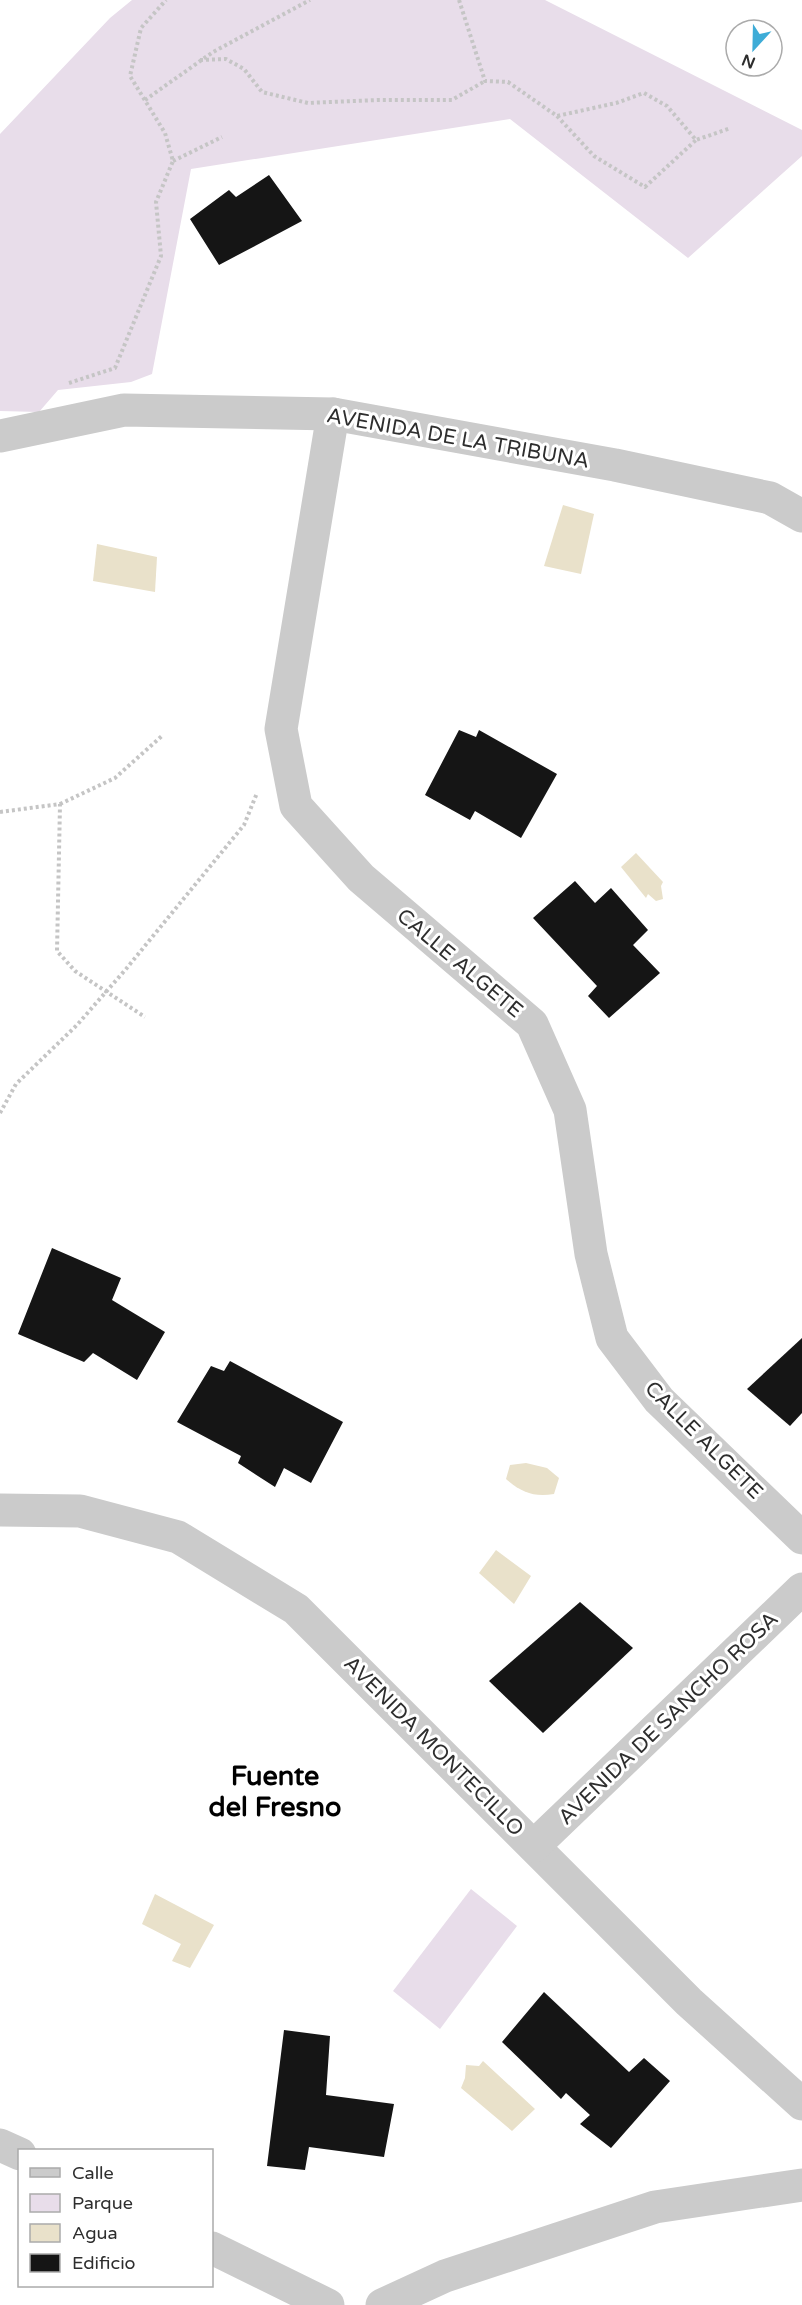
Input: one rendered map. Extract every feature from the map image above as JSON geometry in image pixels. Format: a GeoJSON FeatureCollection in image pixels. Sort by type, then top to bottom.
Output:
{"type":"FeatureCollection","features":[{"type":"Feature","properties":{"kind":"street","name":"AVENIDA DE LA TRIBUNA"},"geometry":{"type":"LineString","coordinates":[[0,436],[124,410],[333,414],[615,465],[770,498],[802,516]]}},
{"type":"Feature","properties":{"kind":"street","name":"CALLE ALGETE"},"geometry":{"type":"LineString","coordinates":[[333,414],[281,729],[296,806],[361,878],[532,1024],[570,1110],[591,1254],[612,1338],[659,1400],[802,1538]]}},
{"type":"Feature","properties":{"kind":"street","name":"AVENIDA MONTECILLO"},"geometry":{"type":"LineString","coordinates":[[0,1510],[80,1511],[178,1537],[296,1609],[688,2002],[802,2104]]}},
{"type":"Feature","properties":{"kind":"street","name":"AVENIDA DE SANCHO ROSA"},"geometry":{"type":"LineString","coordinates":[[534,1846],[802,1589]]}},
{"type":"Feature","properties":{"kind":"street"},"geometry":{"type":"LineString","coordinates":[[0,2145],[18,2153]]}},
{"type":"Feature","properties":{"kind":"street"},"geometry":{"type":"LineString","coordinates":[[382,2305],[445,2276],[655,2207],[802,2185]]}},
{"type":"Feature","properties":{"kind":"street"},"geometry":{"type":"LineString","coordinates":[[213,2248],[328,2305]]}},
{"type":"Feature","properties":{"kind":"path"},"geometry":{"type":"LineString","coordinates":[[68,383],[114,368],[161,256],[156,202],[173,161],[165,133],[130,76],[141,28],[166,0]]}},
{"type":"Feature","properties":{"kind":"path"},"geometry":{"type":"LineString","coordinates":[[145,100],[213,52],[310,0]]}},
{"type":"Feature","properties":{"kind":"path"},"geometry":{"type":"LineString","coordinates":[[459,0],[485,81]]}},
{"type":"Feature","properties":{"kind":"path"},"geometry":{"type":"LineString","coordinates":[[200,60],[226,59],[244,69],[262,92],[308,103],[452,100],[485,81],[508,82],[557,116],[594,156],[645,188],[696,140],[731,128]]}},
{"type":"Feature","properties":{"kind":"path"},"geometry":{"type":"LineString","coordinates":[[557,116],[616,103],[644,93],[667,106],[696,140]]}},
{"type":"Feature","properties":{"kind":"path"},"geometry":{"type":"LineString","coordinates":[[173,161],[222,137]]}},
{"type":"Feature","properties":{"kind":"path"},"geometry":{"type":"LineString","coordinates":[[0,812],[60,804],[115,778],[163,735]]}},
{"type":"Feature","properties":{"kind":"path"},"geometry":{"type":"LineString","coordinates":[[0,1113],[16,1084],[77,1025],[244,825],[260,783]]}},
{"type":"Feature","properties":{"kind":"path"},"geometry":{"type":"LineString","coordinates":[[60,804],[57,951],[75,971],[145,1017]]}},
{"type":"Feature","properties":{"kind":"green space"},"geometry":{"type":"Polygon","coordinates":[[[132,0],[545,0],[802,130],[802,156],[688,258],[510,119],[191,169],[152,374],[131,382],[58,390],[39,412],[0,411],[0,134],[110,18],[132,0]]]}},
{"type":"Feature","properties":{"kind":"green space"},"geometry":{"type":"Polygon","coordinates":[[[471,1889],[517,1926],[440,2029],[393,1991],[471,1889]]]}},
{"type":"Feature","properties":{"kind":"water"},"geometry":{"type":"Polygon","coordinates":[[[563,505],[594,514],[581,574],[544,566],[563,505]]]}},
{"type":"Feature","properties":{"kind":"water"},"geometry":{"type":"Polygon","coordinates":[[[97,544],[157,557],[155,592],[93,581],[97,544]]]}},
{"type":"Feature","properties":{"kind":"water"},"geometry":{"type":"Polygon","coordinates":[[[636,853],[663,882],[661,886],[663,899],[656,901],[648,894],[646,898],[621,867],[636,853]]]}},
{"type":"Feature","properties":{"kind":"water"},"geometry":{"type":"Polygon","coordinates":[[[526,1463],[547,1468],[559,1478],[554,1494],[528,1493],[506,1479],[510,1465],[526,1463]]]}},
{"type":"Feature","properties":{"kind":"water"},"geometry":{"type":"Polygon","coordinates":[[[496,1550],[531,1576],[514,1604],[479,1573],[496,1550]]]}},
{"type":"Feature","properties":{"kind":"water"},"geometry":{"type":"Polygon","coordinates":[[[155,1894],[214,1925],[190,1968],[172,1961],[181,1944],[142,1924],[155,1894]]]}},
{"type":"Feature","properties":{"kind":"water"},"geometry":{"type":"Polygon","coordinates":[[[483,2061],[535,2109],[512,2131],[461,2088],[466,2065],[479,2066],[483,2061]]]}},
{"type":"Feature","properties":{"kind":"building"},"geometry":{"type":"Polygon","coordinates":[[[269,175],[302,221],[219,265],[190,219],[229,190],[236,197],[269,175]]]}},
{"type":"Feature","properties":{"kind":"building"},"geometry":{"type":"Polygon","coordinates":[[[459,730],[476,737],[479,730],[557,774],[521,838],[475,811],[470,820],[425,795],[459,730]]]}},
{"type":"Feature","properties":{"kind":"building"},"geometry":{"type":"Polygon","coordinates":[[[575,881],[595,903],[611,888],[648,930],[633,945],[660,973],[609,1018],[588,996],[597,986],[533,918],[575,881]]]}},
{"type":"Feature","properties":{"kind":"building"},"geometry":{"type":"Polygon","coordinates":[[[52,1248],[121,1278],[112,1300],[165,1332],[137,1380],[93,1353],[84,1362],[18,1334],[52,1248]]]}},
{"type":"Feature","properties":{"kind":"building"},"geometry":{"type":"Polygon","coordinates":[[[802,1338],[802,1413],[790,1426],[747,1389],[802,1338]]]}},
{"type":"Feature","properties":{"kind":"building"},"geometry":{"type":"Polygon","coordinates":[[[230,1361],[343,1422],[311,1483],[284,1468],[275,1487],[238,1463],[241,1456],[177,1422],[211,1366],[224,1371],[230,1361]]]}},
{"type":"Feature","properties":{"kind":"building"},"geometry":{"type":"Polygon","coordinates":[[[580,1602],[633,1648],[543,1733],[489,1681],[580,1602]]]}},
{"type":"Feature","properties":{"kind":"building"},"geometry":{"type":"Polygon","coordinates":[[[544,1992],[629,2072],[644,2058],[670,2081],[611,2148],[580,2124],[590,2115],[566,2093],[561,2099],[502,2042],[544,1992]]]}},
{"type":"Feature","properties":{"kind":"building"},"geometry":{"type":"Polygon","coordinates":[[[284,2030],[330,2036],[326,2095],[394,2104],[384,2157],[309,2147],[305,2170],[267,2166],[284,2030]]]}},
{"type":"Feature","properties":{"kind":"district","name":"Fuente del Fresno"},"geometry":{"type":"Point","coordinates":[275,1792]}}]}
